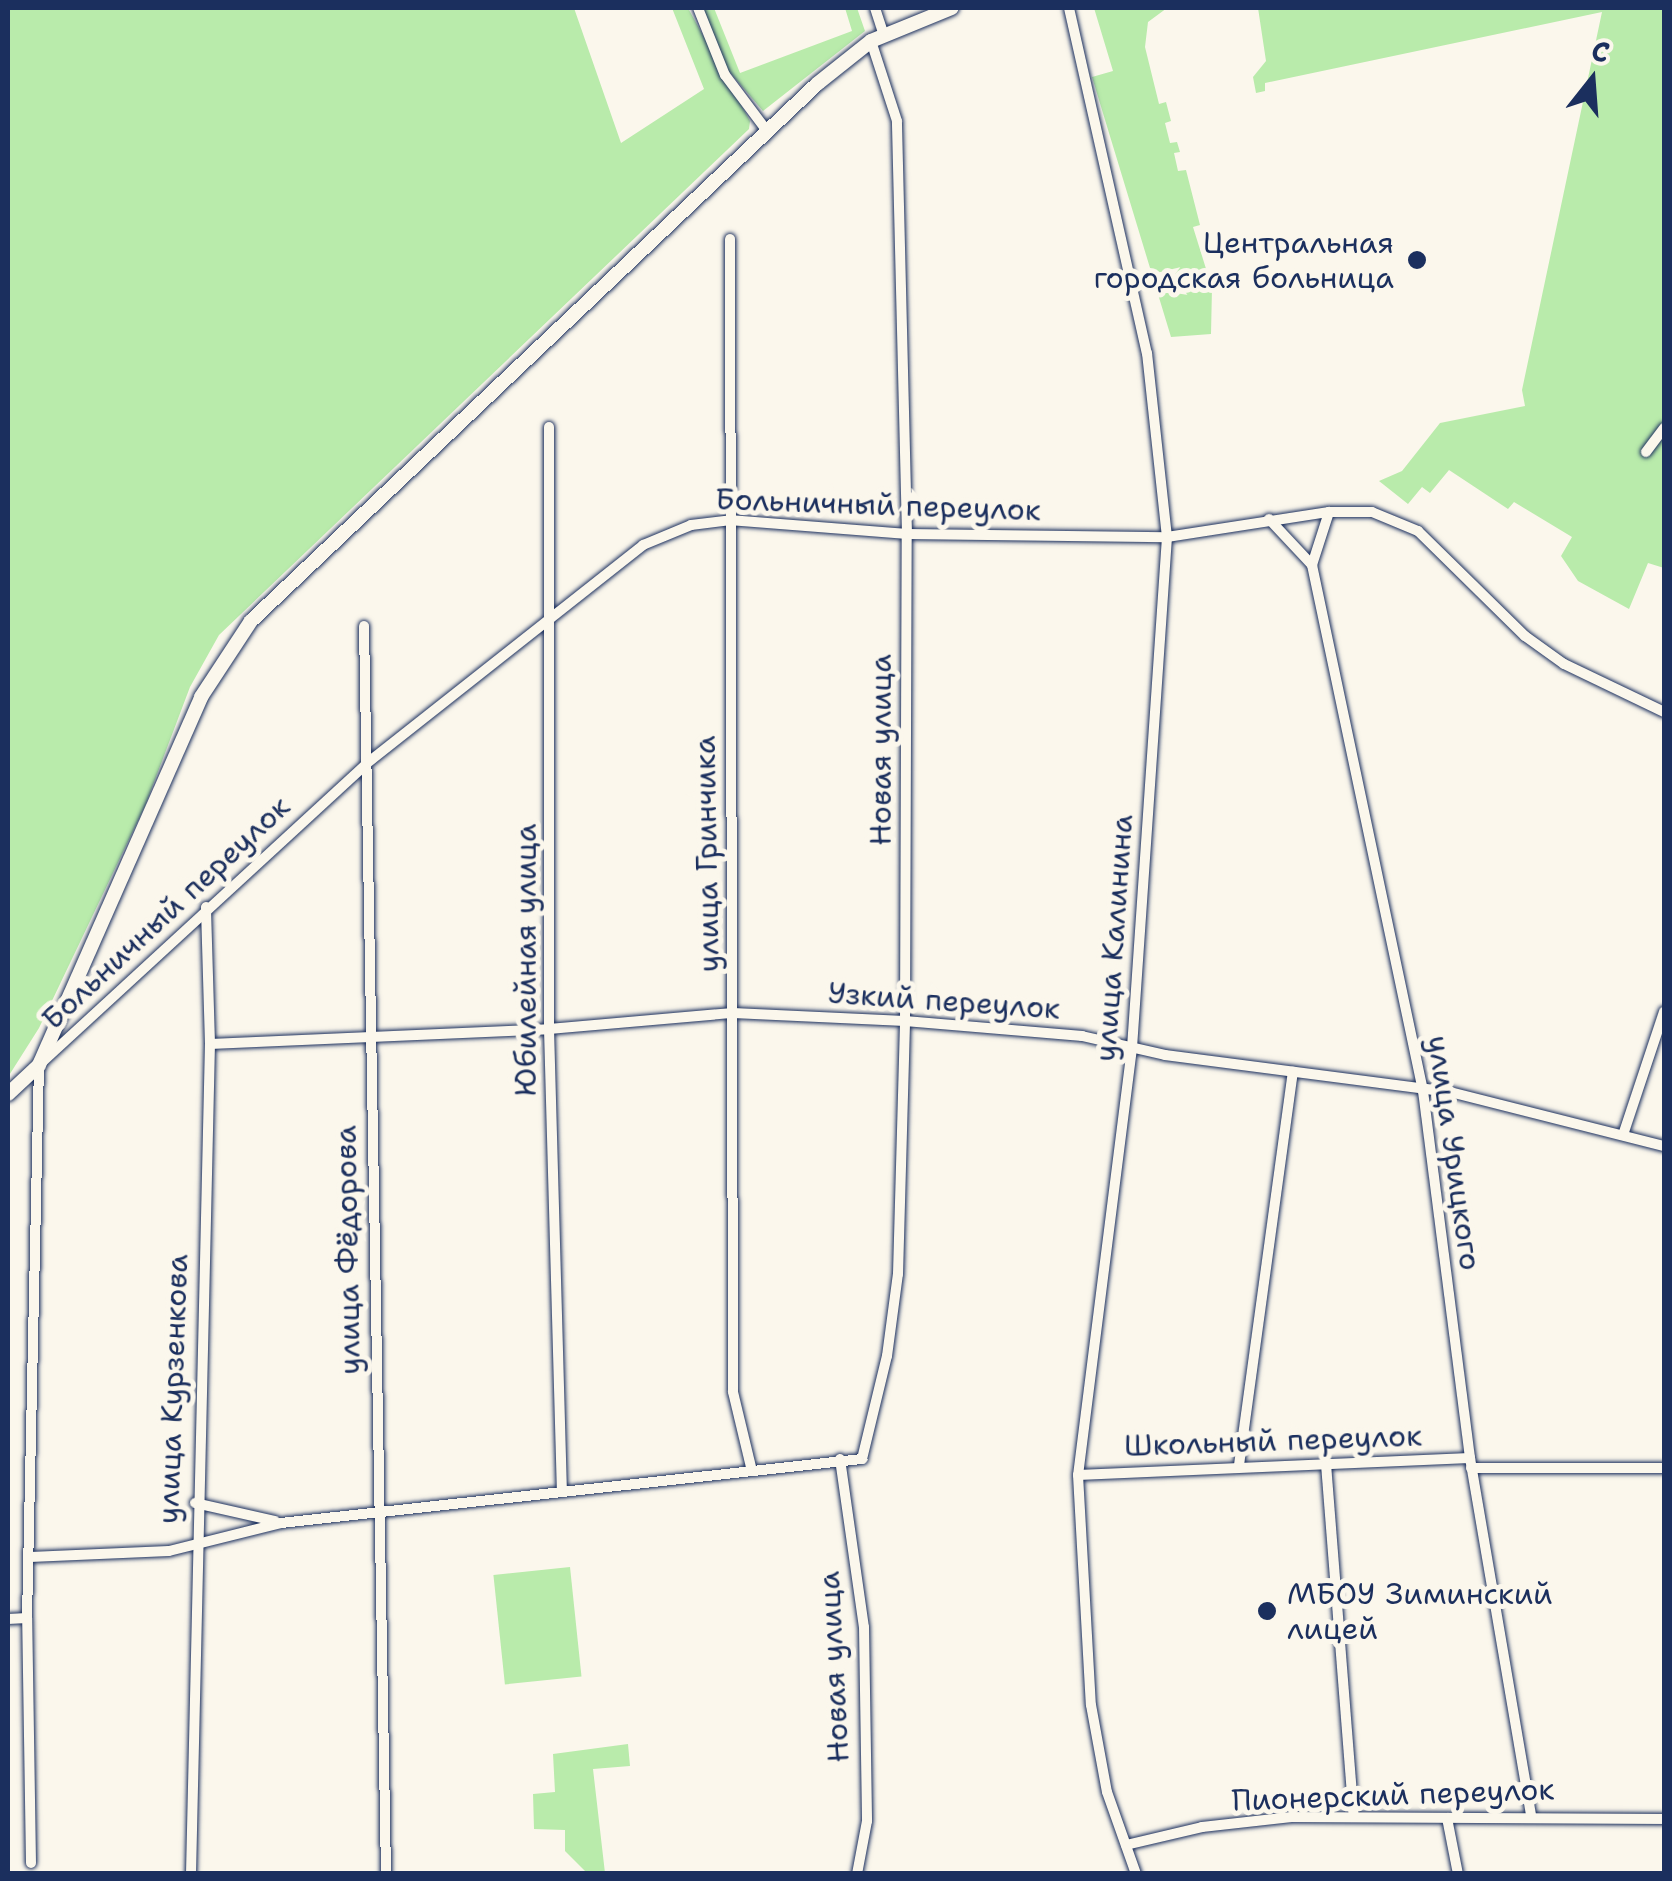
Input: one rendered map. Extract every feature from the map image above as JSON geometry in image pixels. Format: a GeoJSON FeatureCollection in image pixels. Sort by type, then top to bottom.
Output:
{"type":"FeatureCollection","features":[{"type":"Feature","properties":{"kind":"street"},"geometry":{"type":"LineString","coordinates":[[698,8],[726,75],[768,130]]}},
{"type":"Feature","properties":{"kind":"street","name":"Новая улица"},"geometry":{"type":"LineString","coordinates":[[857,1874],[867,1820],[864,1627],[840,1459],[862,1460],[887,1356],[898,1274],[905,1021],[907,534],[896,121],[878,38],[876,8]]}},
{"type":"Feature","properties":{"kind":"street"},"geometry":{"type":"LineString","coordinates":[[31,1863],[27,1618],[39,1065],[201,697],[251,621],[768,130],[878,38],[952,8]]}},
{"type":"Feature","properties":{"kind":"street","name":"улица Калинина"},"geometry":{"type":"LineString","coordinates":[[1069,8],[1147,353],[1167,537],[1132,1048],[1078,1474],[1091,1705],[1106,1792],[1136,1874]]}},
{"type":"Feature","properties":{"kind":"street","name":"улица Гринчика"},"geometry":{"type":"LineString","coordinates":[[730,239],[733,1392],[751,1468]]}},
{"type":"Feature","properties":{"kind":"street","name":"Юбилейная улица"},"geometry":{"type":"LineString","coordinates":[[549,427],[552,616],[548,1029],[562,1492]]}},
{"type":"Feature","properties":{"kind":"street"},"geometry":{"type":"LineString","coordinates":[[1646,452],[1664,428]]}},
{"type":"Feature","properties":{"kind":"street"},"geometry":{"type":"LineString","coordinates":[[1269,519],[1312,565],[1330,512]]}},
{"type":"Feature","properties":{"kind":"street","name":"Больничный переулок"},"geometry":{"type":"LineString","coordinates":[[39,1065],[206,907],[371,760],[552,616],[665,533],[728,520],[907,534],[1167,537],[1269,519],[1372,512],[1418,531],[1525,636],[1602,687],[1664,712]]}},
{"type":"Feature","properties":{"kind":"street","name":"улица Урицкого"},"geometry":{"type":"LineString","coordinates":[[1312,565],[1423,1091],[1471,1463],[1531,1815]]}},
{"type":"Feature","properties":{"kind":"street","name":"улица Фёдорова"},"geometry":{"type":"LineString","coordinates":[[364,626],[371,760],[370,1036],[386,1874]]}},
{"type":"Feature","properties":{"kind":"street","name":"улица Курзенкова"},"geometry":{"type":"LineString","coordinates":[[191,1874],[194,1503],[210,1044],[206,907]]}},
{"type":"Feature","properties":{"kind":"street"},"geometry":{"type":"LineString","coordinates":[[1623,1135],[1664,1012]]}},
{"type":"Feature","properties":{"kind":"street","name":"Узкий переулок"},"geometry":{"type":"LineString","coordinates":[[210,1044],[548,1029],[733,1013],[905,1021],[1082,1036],[1132,1048],[1423,1091],[1664,1146]]}},
{"type":"Feature","properties":{"kind":"street"},"geometry":{"type":"LineString","coordinates":[[8,1094],[39,1065]]}},
{"type":"Feature","properties":{"kind":"street"},"geometry":{"type":"LineString","coordinates":[[1240,1465],[1292,1072]]}},
{"type":"Feature","properties":{"kind":"street"},"geometry":{"type":"LineString","coordinates":[[30,1557],[194,1545],[280,1523],[378,1516],[840,1459]]}},
{"type":"Feature","properties":{"kind":"street"},"geometry":{"type":"LineString","coordinates":[[1326,1464],[1354,1817]]}},
{"type":"Feature","properties":{"kind":"street","name":"Школьный переулок"},"geometry":{"type":"LineString","coordinates":[[1078,1474],[1326,1464],[1664,1468]]}},
{"type":"Feature","properties":{"kind":"street"},"geometry":{"type":"LineString","coordinates":[[194,1503],[280,1523]]}},
{"type":"Feature","properties":{"kind":"street"},"geometry":{"type":"LineString","coordinates":[[8,1619],[27,1618]]}},
{"type":"Feature","properties":{"kind":"street","name":"Пионерский переулок"},"geometry":{"type":"LineString","coordinates":[[1126,1845],[1202,1827],[1354,1817],[1664,1818]]}},
{"type":"Feature","properties":{"kind":"street"},"geometry":{"type":"LineString","coordinates":[[1447,1818],[1458,1874]]}},
{"type":"Feature","properties":{"kind":"green space"},"geometry":{"type":"Polygon","coordinates":[[[8,8],[574,8],[621,143],[704,89],[672,8],[688,8],[750,121],[749,129],[219,635],[190,687],[145,806],[39,1028],[8,1077],[8,8]]]}},
{"type":"Feature","properties":{"kind":"green space"},"geometry":{"type":"Polygon","coordinates":[[[699,8],[714,8],[740,73],[852,31],[845,8],[857,8],[865,31],[763,111],[727,69],[699,8]]]}},
{"type":"Feature","properties":{"kind":"green space"},"geometry":{"type":"Polygon","coordinates":[[[1094,8],[1167,8],[1148,22],[1145,47],[1159,104],[1166,102],[1171,121],[1165,123],[1170,143],[1177,142],[1180,152],[1174,153],[1178,171],[1186,170],[1200,225],[1193,227],[1212,288],[1211,334],[1171,337],[1092,77],[1113,71],[1094,8]]]}},
{"type":"Feature","properties":{"kind":"green space"},"geometry":{"type":"Polygon","coordinates":[[[1258,8],[1664,8],[1664,568],[1648,563],[1629,609],[1578,581],[1561,556],[1572,537],[1514,502],[1508,509],[1449,470],[1430,493],[1422,487],[1408,504],[1379,481],[1402,471],[1440,423],[1525,406],[1522,390],[1602,12],[1265,83],[1265,91],[1256,93],[1253,77],[1266,61],[1258,8]]]}},
{"type":"Feature","properties":{"kind":"green space"},"geometry":{"type":"Polygon","coordinates":[[[570,1567],[581,1676],[505,1684],[493,1575],[570,1567]]]}},
{"type":"Feature","properties":{"kind":"green space"},"geometry":{"type":"Polygon","coordinates":[[[628,1744],[630,1766],[593,1769],[605,1873],[587,1873],[565,1851],[565,1830],[534,1829],[533,1794],[555,1792],[553,1754],[628,1744]]]}},
{"type":"Feature","properties":{"kind":"place","name":"Центральная городская больница"},"geometry":{"type":"Point","coordinates":[1417,260]}},
{"type":"Feature","properties":{"kind":"place","name":"МБОУ Зиминский лицей"},"geometry":{"type":"Point","coordinates":[1267,1611]}}]}
